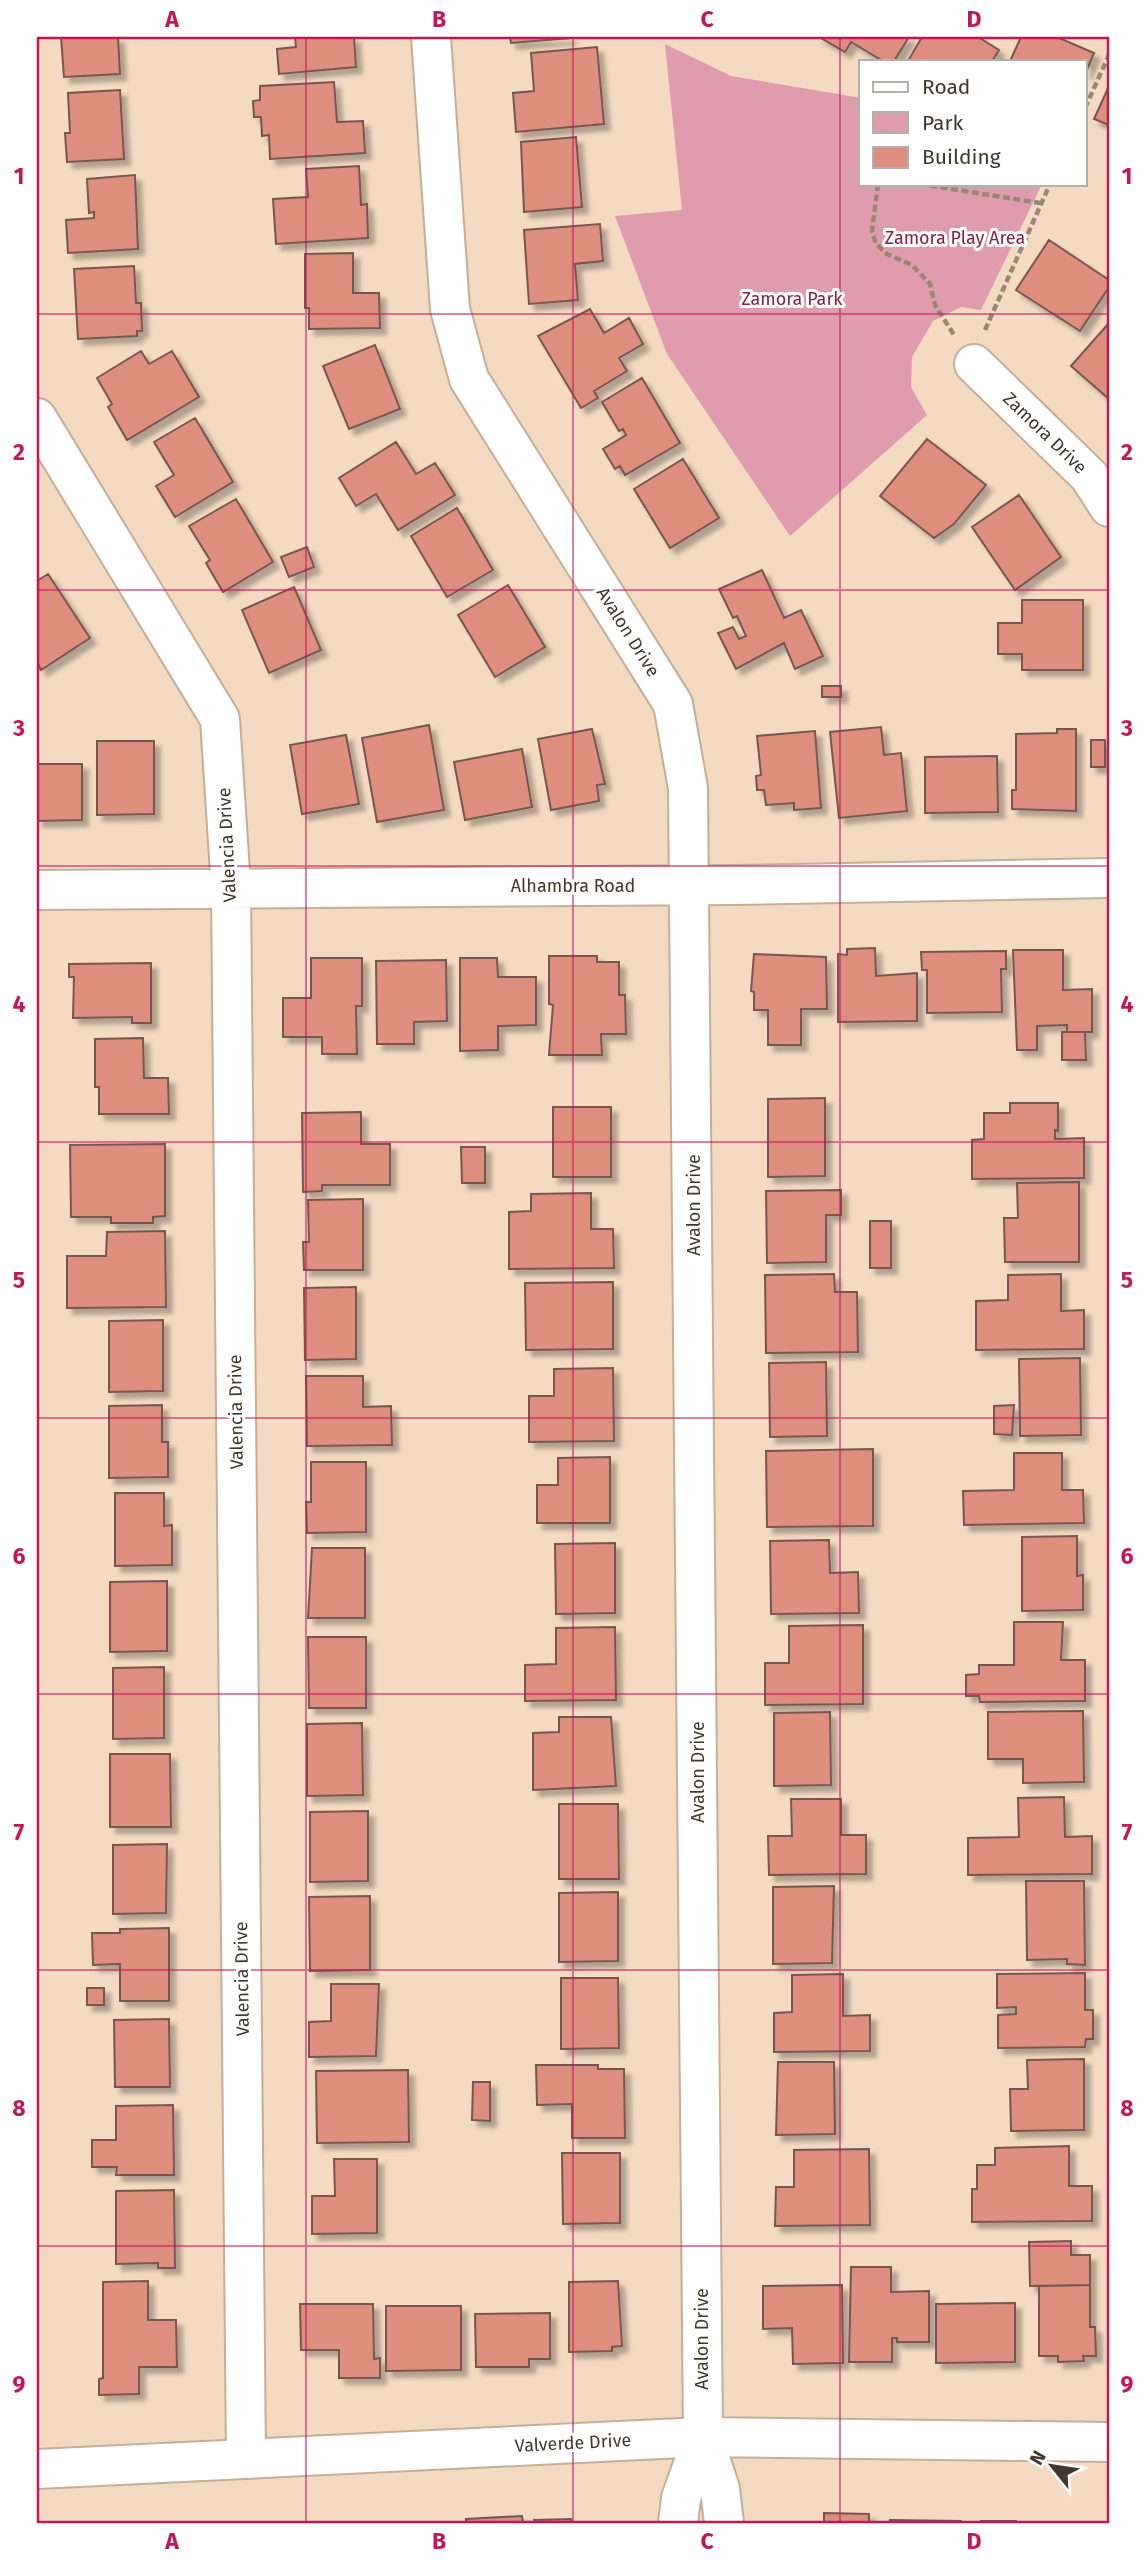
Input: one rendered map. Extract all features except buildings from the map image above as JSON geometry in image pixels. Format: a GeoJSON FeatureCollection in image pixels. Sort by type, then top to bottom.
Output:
{"type":"FeatureCollection","features":[{"type":"Feature","properties":{"kind":"street","name":"Avalon Drive"},"geometry":{"type":"LineString","coordinates":[[431,37],[450,309],[469,379],[673,704],[688,788],[691,885],[703,2437],[720,2489],[724,2523]]}},
{"type":"Feature","properties":{"kind":"street","name":"Zamora Drive"},"geometry":{"type":"LineString","coordinates":[[974,364],[1089,475],[1109,507]]}},
{"type":"Feature","properties":{"kind":"street","name":"Valencia Drive"},"geometry":{"type":"LineString","coordinates":[[37,418],[220,719],[231,888],[246,2458]]}},
{"type":"Feature","properties":{"kind":"street","name":"Alhambra Road"},"geometry":{"type":"LineString","coordinates":[[37,890],[691,885],[1109,878]]}},
{"type":"Feature","properties":{"kind":"street","name":"Avalon Drive"},"geometry":{"type":"LineString","coordinates":[[678,2523],[681,2498],[703,2437]]}},
{"type":"Feature","properties":{"kind":"street","name":"Valverde Drive"},"geometry":{"type":"LineString","coordinates":[[37,2469],[703,2437],[1109,2442]]}},
{"type":"Feature","properties":{"kind":"path"},"geometry":{"type":"LineString","coordinates":[[1086,106],[1109,55]]}},
{"type":"Feature","properties":{"kind":"path"},"geometry":{"type":"LineString","coordinates":[[878,186],[872,230],[876,244],[887,254],[912,265],[930,284],[935,306],[974,364]]}},
{"type":"Feature","properties":{"kind":"path"},"geometry":{"type":"LineString","coordinates":[[933,186],[1041,203]]}},
{"type":"Feature","properties":{"kind":"path"},"geometry":{"type":"LineString","coordinates":[[974,364],[991,310],[1049,186]]}},
{"type":"Feature","properties":{"kind":"green space","name":"Zamora Park"},"geometry":{"type":"Polygon","coordinates":[[[665,44],[731,76],[859,98],[859,186],[1041,186],[981,310],[961,307],[933,321],[912,357],[911,387],[927,415],[790,536],[667,354],[615,216],[682,210],[665,44]]]}},
{"type":"Feature","properties":{"kind":"park label","name":"Zamora Play Area"},"geometry":{"type":"Point","coordinates":[955,238]}}]}
